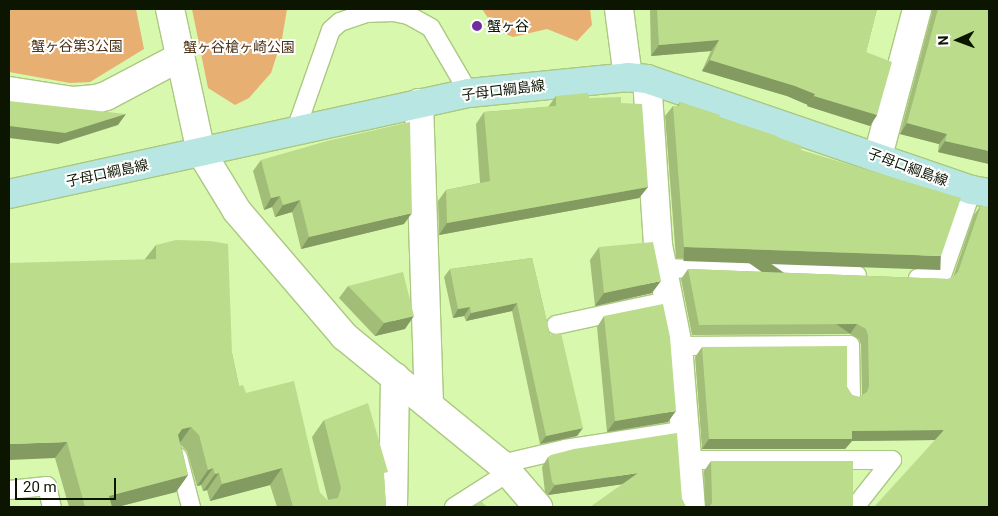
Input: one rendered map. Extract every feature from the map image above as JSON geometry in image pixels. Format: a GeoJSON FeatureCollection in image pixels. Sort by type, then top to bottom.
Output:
{"type":"FeatureCollection","features":[{"type":"Feature","properties":{"kind":"main road","name":"子母口綱島線"},"geometry":{"type":"LineString","coordinates":[[9,194],[469,93],[637,78],[981,191]]}},
{"type":"Feature","properties":{"kind":"street"},"geometry":{"type":"LineString","coordinates":[[170,9],[201,152],[237,211],[344,336],[429,403],[505,468],[538,507]]}},
{"type":"Feature","properties":{"kind":"street"},"geometry":{"type":"LineString","coordinates":[[619,9],[637,78],[658,245],[664,268],[667,301],[678,346],[691,507]]}},
{"type":"Feature","properties":{"kind":"street"},"geometry":{"type":"LineString","coordinates":[[878,156],[917,9]]}},
{"type":"Feature","properties":{"kind":"street"},"geometry":{"type":"LineString","coordinates":[[9,91],[74,101],[96,99],[106,96],[180,57]]}},
{"type":"Feature","properties":{"kind":"street"},"geometry":{"type":"LineString","coordinates":[[419,103],[429,403]]}},
{"type":"Feature","properties":{"kind":"street"},"geometry":{"type":"LineString","coordinates":[[393,507],[395,377]]}},
{"type":"Feature","properties":{"kind":"lane"},"geometry":{"type":"LineString","coordinates":[[295,132],[331,30],[346,19],[366,13],[393,12],[408,15],[431,28],[469,93]]}},
{"type":"Feature","properties":{"kind":"lane"},"geometry":{"type":"LineString","coordinates":[[901,277],[941,278],[981,191]]}},
{"type":"Feature","properties":{"kind":"lane"},"geometry":{"type":"LineString","coordinates":[[664,268],[872,276]]}},
{"type":"Feature","properties":{"kind":"lane"},"geometry":{"type":"LineString","coordinates":[[556,325],[667,301]]}},
{"type":"Feature","properties":{"kind":"lane"},"geometry":{"type":"LineString","coordinates":[[678,346],[850,345],[851,396]]}},
{"type":"Feature","properties":{"kind":"lane"},"geometry":{"type":"LineString","coordinates":[[454,507],[505,468],[565,449],[686,430]]}},
{"type":"Feature","properties":{"kind":"lane"},"geometry":{"type":"LineString","coordinates":[[177,454],[191,507]]}},
{"type":"Feature","properties":{"kind":"lane"},"geometry":{"type":"LineString","coordinates":[[687,460],[892,460],[855,507]]}},
{"type":"Feature","properties":{"kind":"lane"},"geometry":{"type":"LineString","coordinates":[[9,490],[47,486],[52,507]]}},
{"type":"Feature","properties":{"kind":"green space","name":"蟹ヶ谷第3公園"},"geometry":{"type":"Polygon","coordinates":[[[9,9],[136,9],[144,49],[90,82],[70,83],[9,72],[9,9]]]}},
{"type":"Feature","properties":{"kind":"green space","name":"蟹ヶ谷槍ヶ崎公園"},"geometry":{"type":"Polygon","coordinates":[[[192,9],[287,9],[282,39],[271,73],[249,98],[235,105],[208,88],[192,9]]]}},
{"type":"Feature","properties":{"kind":"green space"},"geometry":{"type":"Polygon","coordinates":[[[482,9],[590,9],[592,25],[577,41],[547,29],[513,37],[496,30],[482,9]]]}},
{"type":"Feature","properties":{"kind":"building"},"geometry":{"type":"Polygon","coordinates":[[[657,9],[877,9],[866,52],[892,62],[877,115],[814,96],[815,94],[795,86],[710,60],[719,40],[659,45],[657,9]]]}},
{"type":"Feature","properties":{"kind":"building"},"geometry":{"type":"Polygon","coordinates":[[[938,9],[989,9],[989,151],[945,141],[947,134],[907,123],[938,9]]]}},
{"type":"Feature","properties":{"kind":"building"},"geometry":{"type":"Polygon","coordinates":[[[588,93],[589,98],[621,97],[621,103],[642,104],[648,187],[447,223],[446,190],[490,181],[484,112],[556,106],[556,96],[588,93]]]}},
{"type":"Feature","properties":{"kind":"building"},"geometry":{"type":"Polygon","coordinates":[[[9,101],[126,114],[65,133],[9,126],[9,101]]]}},
{"type":"Feature","properties":{"kind":"building"},"geometry":{"type":"Polygon","coordinates":[[[680,102],[777,136],[802,146],[801,150],[961,198],[941,256],[684,247],[673,106],[679,106],[680,102]]]}},
{"type":"Feature","properties":{"kind":"building"},"geometry":{"type":"Polygon","coordinates":[[[410,122],[412,213],[309,237],[300,200],[283,205],[280,196],[271,198],[261,160],[327,141],[410,122]]]}},
{"type":"Feature","properties":{"kind":"building"},"geometry":{"type":"Polygon","coordinates":[[[981,205],[989,208],[989,507],[874,507],[944,430],[852,431],[852,439],[709,439],[702,347],[847,346],[847,387],[852,395],[859,397],[867,392],[869,386],[868,335],[866,329],[857,324],[699,325],[688,269],[948,279],[958,272],[981,205]]]}},
{"type":"Feature","properties":{"kind":"building"},"geometry":{"type":"Polygon","coordinates":[[[176,240],[210,241],[228,244],[232,353],[239,386],[243,385],[246,393],[294,381],[320,493],[327,500],[338,498],[341,488],[324,420],[368,403],[388,472],[384,473],[386,507],[293,507],[282,468],[222,484],[219,473],[215,474],[213,468],[208,470],[199,435],[191,427],[182,429],[178,435],[188,475],[109,496],[112,507],[85,507],[67,442],[9,444],[9,263],[156,259],[156,245],[176,240]]]}},
{"type":"Feature","properties":{"kind":"building"},"geometry":{"type":"Polygon","coordinates":[[[653,242],[661,281],[604,293],[599,247],[653,242]]]}},
{"type":"Feature","properties":{"kind":"building"},"geometry":{"type":"Polygon","coordinates":[[[532,258],[550,335],[561,333],[583,428],[546,436],[517,303],[471,313],[470,307],[458,309],[450,269],[532,258]]]}},
{"type":"Feature","properties":{"kind":"building"},"geometry":{"type":"Polygon","coordinates":[[[403,272],[414,316],[384,323],[348,286],[403,272]]]}},
{"type":"Feature","properties":{"kind":"building"},"geometry":{"type":"Polygon","coordinates":[[[663,304],[670,337],[676,411],[615,421],[604,316],[663,304]]]}},
{"type":"Feature","properties":{"kind":"building"},"geometry":{"type":"Polygon","coordinates":[[[677,433],[682,499],[687,507],[590,507],[638,473],[555,485],[552,482],[548,457],[551,455],[574,449],[677,433]]]}},
{"type":"Feature","properties":{"kind":"building"},"geometry":{"type":"Polygon","coordinates":[[[711,461],[853,461],[853,507],[709,507],[712,503],[711,461]]]}},
{"type":"Feature","properties":{"kind":"building"},"geometry":{"type":"Polygon","coordinates":[[[481,501],[487,507],[473,507],[481,501]]]}},
{"type":"Feature","properties":{"kind":"place","name":"蟹ヶ谷"},"geometry":{"type":"Point","coordinates":[477,26]}}]}
